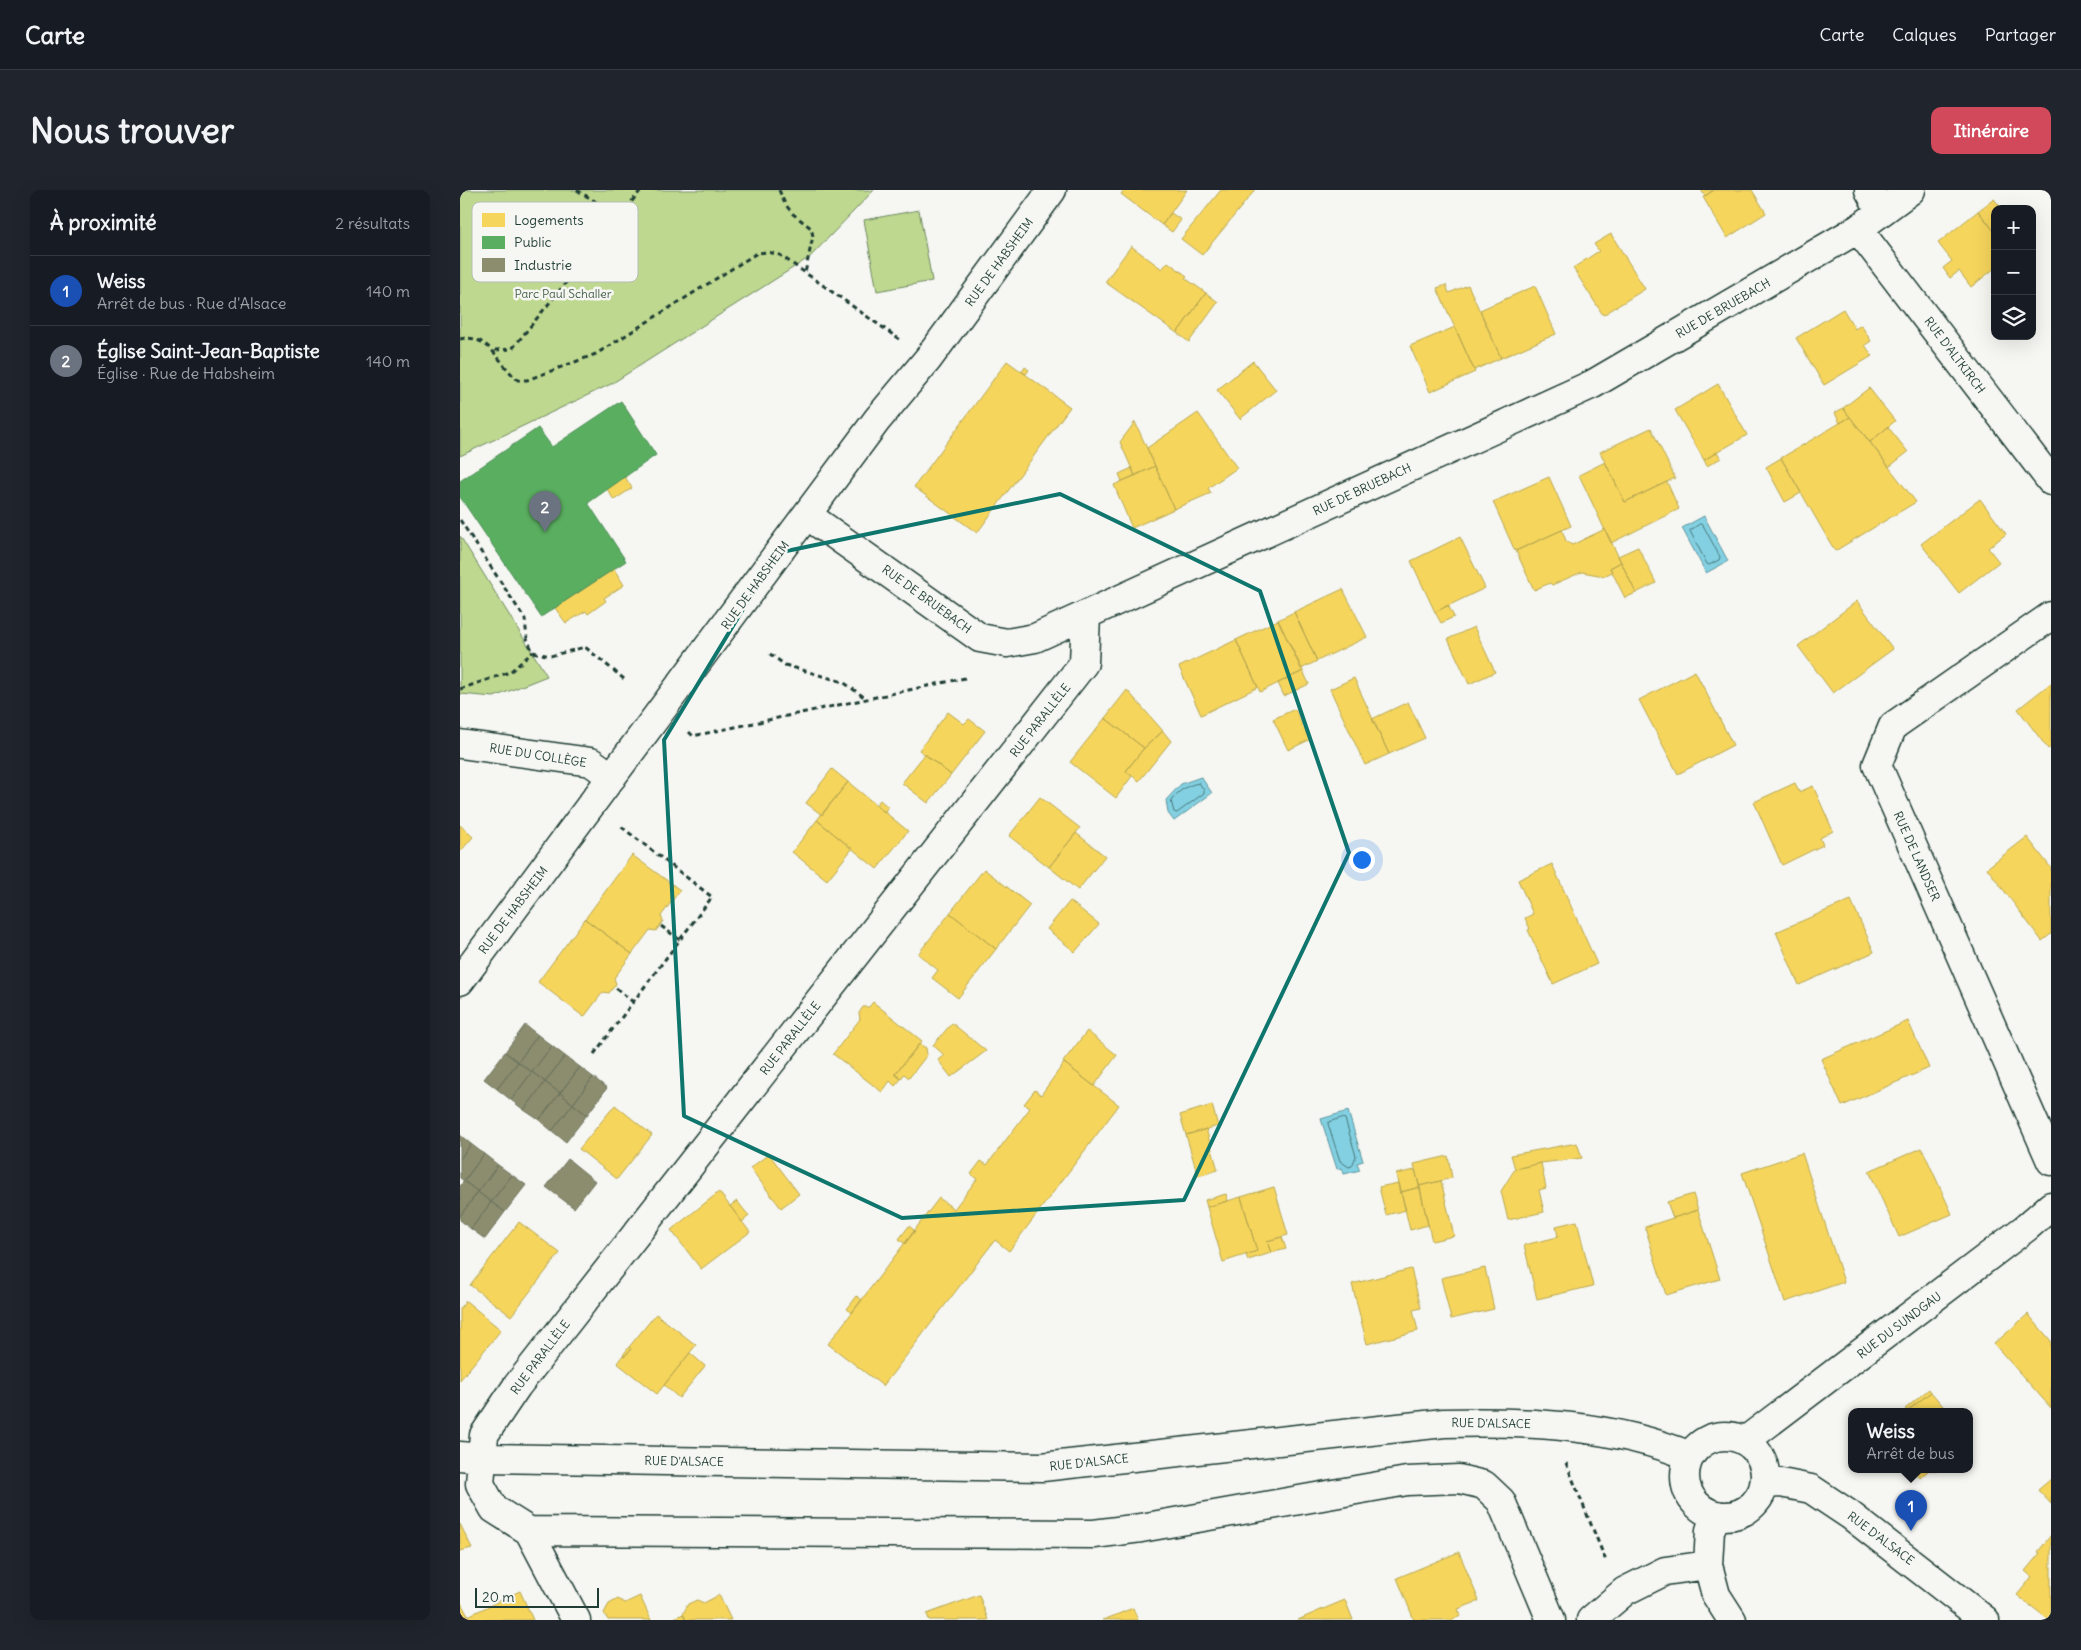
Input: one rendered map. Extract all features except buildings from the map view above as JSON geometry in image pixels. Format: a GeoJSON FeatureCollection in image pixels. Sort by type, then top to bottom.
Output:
{"type":"FeatureCollection","features":[{"type":"Feature","properties":{"kind":"street","name":"RUE DE HABSHEIM"},"geometry":{"type":"LineString","coordinates":[[460,981],[877,420],[928,359],[1052,190]]}},
{"type":"Feature","properties":{"kind":"street","name":"RUE DE BRUEBACH"},"geometry":{"type":"LineString","coordinates":[[808,515],[980,638],[1007,643],[1035,638],[1593,384],[1858,229],[1875,201],[1911,190]]}},
{"type":"Feature","properties":{"kind":"street","name":"RUE D'ALTKIRCH"},"geometry":{"type":"LineString","coordinates":[[1858,229],[2051,481]]}},
{"type":"Feature","properties":{"kind":"street","name":"RUE PARALLÈLE"},"geometry":{"type":"LineString","coordinates":[[470,1457],[517,1386],[1084,664],[1086,615]]}},
{"type":"Feature","properties":{"kind":"street","name":"RUE DE LANDSER"},"geometry":{"type":"LineString","coordinates":[[2051,616],[1893,726],[1877,765],[2051,1161]]}},
{"type":"Feature","properties":{"kind":"street","name":"RUE DU COLLÈGE"},"geometry":{"type":"LineString","coordinates":[[460,744],[591,762],[612,777]]}},
{"type":"Feature","properties":{"kind":"street","name":"RUE DU SUNDGAU"},"geometry":{"type":"LineString","coordinates":[[1745,1440],[1940,1294],[2051,1206]]}},
{"type":"Feature","properties":{"kind":"street","name":"RUE D'ALSACE"},"geometry":{"type":"LineString","coordinates":[[470,1457],[1042,1467],[1444,1423],[1502,1421],[1597,1430],[1673,1449],[1690,1456]]}},
{"type":"Feature","properties":{"kind":"street"},"geometry":{"type":"LineString","coordinates":[[1733,1436],[1745,1440],[1762,1459],[1765,1471],[1764,1484],[1760,1496],[1752,1506],[1742,1512],[1729,1516],[1705,1511],[1695,1503],[1688,1492],[1685,1480],[1690,1456],[1698,1446],[1709,1439],[1733,1436]]}},
{"type":"Feature","properties":{"kind":"street"},"geometry":{"type":"LineString","coordinates":[[470,1457],[480,1484],[494,1509],[530,1531],[1094,1534],[1141,1528],[1408,1481],[1459,1479],[1484,1485],[1501,1501],[1551,1620]]}},
{"type":"Feature","properties":{"kind":"street","name":"RUE D'ALSACE"},"geometry":{"type":"LineString","coordinates":[[1764,1484],[1781,1483],[1811,1489],[1864,1525],[1985,1620]]}},
{"type":"Feature","properties":{"kind":"street"},"geometry":{"type":"LineString","coordinates":[[1717,1515],[1710,1530],[1708,1565],[1716,1595],[1732,1620]]}},
{"type":"Feature","properties":{"kind":"street"},"geometry":{"type":"LineString","coordinates":[[530,1531],[576,1620]]}},
{"type":"Feature","properties":{"kind":"street"},"geometry":{"type":"LineString","coordinates":[[1591,1620],[1625,1591],[1665,1571],[1708,1565]]}},
{"type":"Feature","properties":{"kind":"path"},"geometry":{"type":"LineString","coordinates":[[578,190],[597,202]]}},
{"type":"Feature","properties":{"kind":"path"},"geometry":{"type":"LineString","coordinates":[[632,202],[641,190]]}},
{"type":"Feature","properties":{"kind":"path"},"geometry":{"type":"LineString","coordinates":[[778,190],[793,214],[811,228],[813,236],[805,274]]}},
{"type":"Feature","properties":{"kind":"path"},"geometry":{"type":"LineString","coordinates":[[460,339],[467,338],[480,341],[494,350],[511,374],[518,380],[527,380],[596,354],[757,253],[768,252],[780,255],[901,341]]}},
{"type":"Feature","properties":{"kind":"path"},"geometry":{"type":"LineString","coordinates":[[494,350],[512,350],[567,282]]}},
{"type":"Feature","properties":{"kind":"path"},"geometry":{"type":"LineString","coordinates":[[460,520],[524,619],[527,639],[533,652]]}},
{"type":"Feature","properties":{"kind":"path"},"geometry":{"type":"LineString","coordinates":[[533,652],[550,656],[585,647],[624,679]]}},
{"type":"Feature","properties":{"kind":"path"},"geometry":{"type":"LineString","coordinates":[[460,689],[510,672],[533,652]]}},
{"type":"Feature","properties":{"kind":"path"},"geometry":{"type":"LineString","coordinates":[[770,654],[785,665],[843,682],[865,698]]}},
{"type":"Feature","properties":{"kind":"path"},"geometry":{"type":"LineString","coordinates":[[688,732],[693,736],[965,678]]}},
{"type":"Feature","properties":{"kind":"path"},"geometry":{"type":"LineString","coordinates":[[594,1054],[712,897],[618,825]]}},
{"type":"Feature","properties":{"kind":"path"},"geometry":{"type":"LineString","coordinates":[[661,926],[680,940]]}},
{"type":"Feature","properties":{"kind":"path"},"geometry":{"type":"LineString","coordinates":[[616,988],[634,1002]]}},
{"type":"Feature","properties":{"kind":"path"},"geometry":{"type":"LineString","coordinates":[[1566,1462],[1609,1569]]}},
{"type":"Feature","properties":{"kind":"highlighted area"},"geometry":{"type":"Polygon","coordinates":[[[1060,494],[1260,591],[1349,853],[1184,1200],[902,1218],[684,1116],[664,740],[777,553],[1060,494]]]}},
{"type":"Feature","properties":{"kind":"green space","name":"Parc Paul Schaller"},"geometry":{"type":"Polygon","coordinates":[[[460,190],[874,190],[810,257],[611,384],[460,456],[460,190]]]}},
{"type":"Feature","properties":{"kind":"green space"},"geometry":{"type":"Polygon","coordinates":[[[919,210],[932,281],[877,291],[864,220],[919,210]]]}},
{"type":"Feature","properties":{"kind":"green space"},"geometry":{"type":"Polygon","coordinates":[[[460,536],[547,676],[494,697],[460,694],[460,536]]]}},
{"type":"Feature","properties":{"kind":"water"},"geometry":{"type":"Polygon","coordinates":[[[1704,516],[1728,561],[1706,573],[1682,528],[1704,516]]]}},
{"type":"Feature","properties":{"kind":"water"},"geometry":{"type":"Polygon","coordinates":[[[1201,777],[1212,793],[1174,821],[1168,813],[1166,800],[1181,784],[1201,777]]]}},
{"type":"Feature","properties":{"kind":"water"},"geometry":{"type":"Polygon","coordinates":[[[1348,1111],[1363,1161],[1357,1163],[1360,1170],[1344,1174],[1342,1168],[1337,1169],[1321,1119],[1348,1111]]]}},
{"type":"Feature","properties":{"kind":"place","name":"Église Saint-Jean-Baptiste"},"geometry":{"type":"Point","coordinates":[545,532]}},
{"type":"Feature","properties":{"kind":"place","name":"Weiss"},"geometry":{"type":"Point","coordinates":[1911,1531]}}]}
